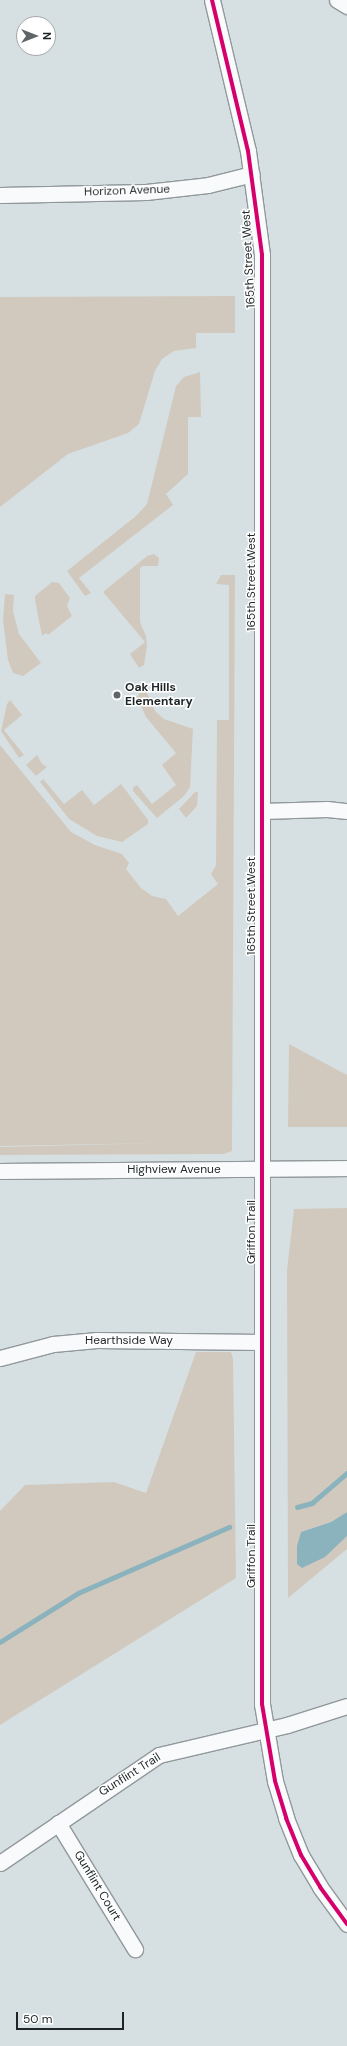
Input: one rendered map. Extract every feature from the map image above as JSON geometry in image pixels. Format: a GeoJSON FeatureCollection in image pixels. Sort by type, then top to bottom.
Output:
{"type":"FeatureCollection","features":[{"type":"Feature","properties":{"kind":"street","name":"165th Street West"},"geometry":{"type":"LineString","coordinates":[[212,0],[252,174],[262,255],[263,1170]]}},
{"type":"Feature","properties":{"kind":"street"},"geometry":{"type":"LineString","coordinates":[[337,0],[347,6]]}},
{"type":"Feature","properties":{"kind":"street","name":"Horizon Avenue"},"geometry":{"type":"LineString","coordinates":[[0,195],[146,192],[208,185],[252,174]]}},
{"type":"Feature","properties":{"kind":"street"},"geometry":{"type":"LineString","coordinates":[[262,811],[327,809],[347,811]]}},
{"type":"Feature","properties":{"kind":"street","name":"Highview Avenue"},"geometry":{"type":"LineString","coordinates":[[0,1170],[263,1170],[347,1168]]}},
{"type":"Feature","properties":{"kind":"street","name":"Griffon Trail"},"geometry":{"type":"LineString","coordinates":[[263,1170],[261,1342],[261,1680],[266,1730],[275,1781],[300,1855],[320,1887],[347,1924]]}},
{"type":"Feature","properties":{"kind":"street","name":"Hearthside Way"},"geometry":{"type":"LineString","coordinates":[[0,1358],[53,1344],[97,1340],[261,1342]]}},
{"type":"Feature","properties":{"kind":"street","name":"Gunflint Trail"},"geometry":{"type":"LineString","coordinates":[[0,1863],[159,1755],[266,1730],[347,1706]]}},
{"type":"Feature","properties":{"kind":"street","name":"Gunflint Court"},"geometry":{"type":"LineString","coordinates":[[58,1823],[135,1949]]}},
{"type":"Feature","properties":{"kind":"shaded area"},"geometry":{"type":"Polygon","coordinates":[[[235,296],[235,333],[196,333],[196,348],[174,351],[162,359],[155,371],[139,424],[128,433],[68,454],[0,507],[0,297],[235,296]]]}},
{"type":"Feature","properties":{"kind":"shaded area"},"geometry":{"type":"Polygon","coordinates":[[[200,372],[201,417],[188,417],[188,474],[166,494],[173,505],[79,578],[91,593],[85,596],[67,571],[136,516],[147,504],[176,386],[184,377],[200,372]]]}},
{"type":"Feature","properties":{"kind":"shaded area"},"geometry":{"type":"Polygon","coordinates":[[[154,554],[159,558],[158,566],[143,566],[140,568],[140,622],[146,636],[147,646],[144,665],[139,668],[130,654],[145,642],[103,592],[147,556],[154,554]]]}},
{"type":"Feature","properties":{"kind":"shaded area"},"geometry":{"type":"Polygon","coordinates":[[[221,575],[235,575],[232,1151],[224,1154],[0,1155],[0,1147],[161,1143],[0,1146],[0,745],[71,832],[95,845],[122,854],[129,863],[126,869],[141,888],[152,896],[166,899],[178,916],[218,884],[211,874],[216,865],[217,720],[229,720],[229,585],[216,584],[221,575]]]}},
{"type":"Feature","properties":{"kind":"shaded area"},"geometry":{"type":"Polygon","coordinates":[[[52,582],[59,583],[70,598],[67,606],[72,616],[48,635],[46,633],[42,636],[35,596],[52,582]]]}},
{"type":"Feature","properties":{"kind":"shaded area"},"geometry":{"type":"Polygon","coordinates":[[[5,594],[14,595],[13,611],[19,634],[41,663],[23,676],[13,673],[8,660],[3,620],[5,594]]]}},
{"type":"Feature","properties":{"kind":"shaded area"},"geometry":{"type":"Polygon","coordinates":[[[144,686],[155,711],[164,719],[193,729],[190,787],[184,796],[157,818],[133,791],[133,787],[137,785],[152,804],[176,785],[162,765],[176,753],[146,717],[137,697],[144,686]]]}},
{"type":"Feature","properties":{"kind":"shaded area"},"geometry":{"type":"Polygon","coordinates":[[[10,700],[22,715],[4,730],[24,755],[19,758],[1,731],[7,704],[10,700]]]}},
{"type":"Feature","properties":{"kind":"shaded area"},"geometry":{"type":"Polygon","coordinates":[[[37,755],[42,764],[47,767],[36,776],[26,765],[37,755]]]}},
{"type":"Feature","properties":{"kind":"shaded area"},"geometry":{"type":"Polygon","coordinates":[[[43,779],[64,804],[82,790],[94,805],[121,784],[148,820],[148,824],[122,842],[97,836],[69,819],[40,782],[43,779]]]}},
{"type":"Feature","properties":{"kind":"shaded area"},"geometry":{"type":"Polygon","coordinates":[[[195,792],[198,792],[197,806],[186,818],[179,809],[195,792]]]}},
{"type":"Feature","properties":{"kind":"shaded area"},"geometry":{"type":"Polygon","coordinates":[[[289,1044],[347,1075],[347,1127],[288,1127],[289,1044]]]}},
{"type":"Feature","properties":{"kind":"shaded area"},"geometry":{"type":"Polygon","coordinates":[[[347,1208],[347,1512],[331,1522],[301,1532],[302,1568],[347,1536],[347,1549],[288,1598],[287,1270],[294,1209],[347,1208]]]}},
{"type":"Feature","properties":{"kind":"shaded area"},"geometry":{"type":"Polygon","coordinates":[[[196,1352],[231,1352],[233,1359],[236,1578],[0,1725],[0,1511],[25,1485],[114,1482],[146,1493],[196,1352]]]}},
{"type":"Feature","properties":{"kind":"water"},"geometry":{"type":"Polygon","coordinates":[[[347,1512],[347,1536],[325,1557],[302,1568],[297,1564],[297,1546],[301,1532],[331,1522],[347,1512]]]}},
{"type":"Feature","properties":{"kind":"waterway"},"geometry":{"type":"LineString","coordinates":[[297,1507],[312,1503],[347,1473]]}},
{"type":"Feature","properties":{"kind":"waterway"},"geometry":{"type":"LineString","coordinates":[[0,1642],[78,1593],[229,1527]]}},
{"type":"Feature","properties":{"kind":"cycle path"},"geometry":{"type":"LineString","coordinates":[[212,0],[248,151],[262,255],[262,1704],[275,1781],[286,1818],[301,1855],[320,1887],[347,1924]]}},
{"type":"Feature","properties":{"kind":"place","name":"Oak Hills Elementary"},"geometry":{"type":"Point","coordinates":[117,695]}}]}
